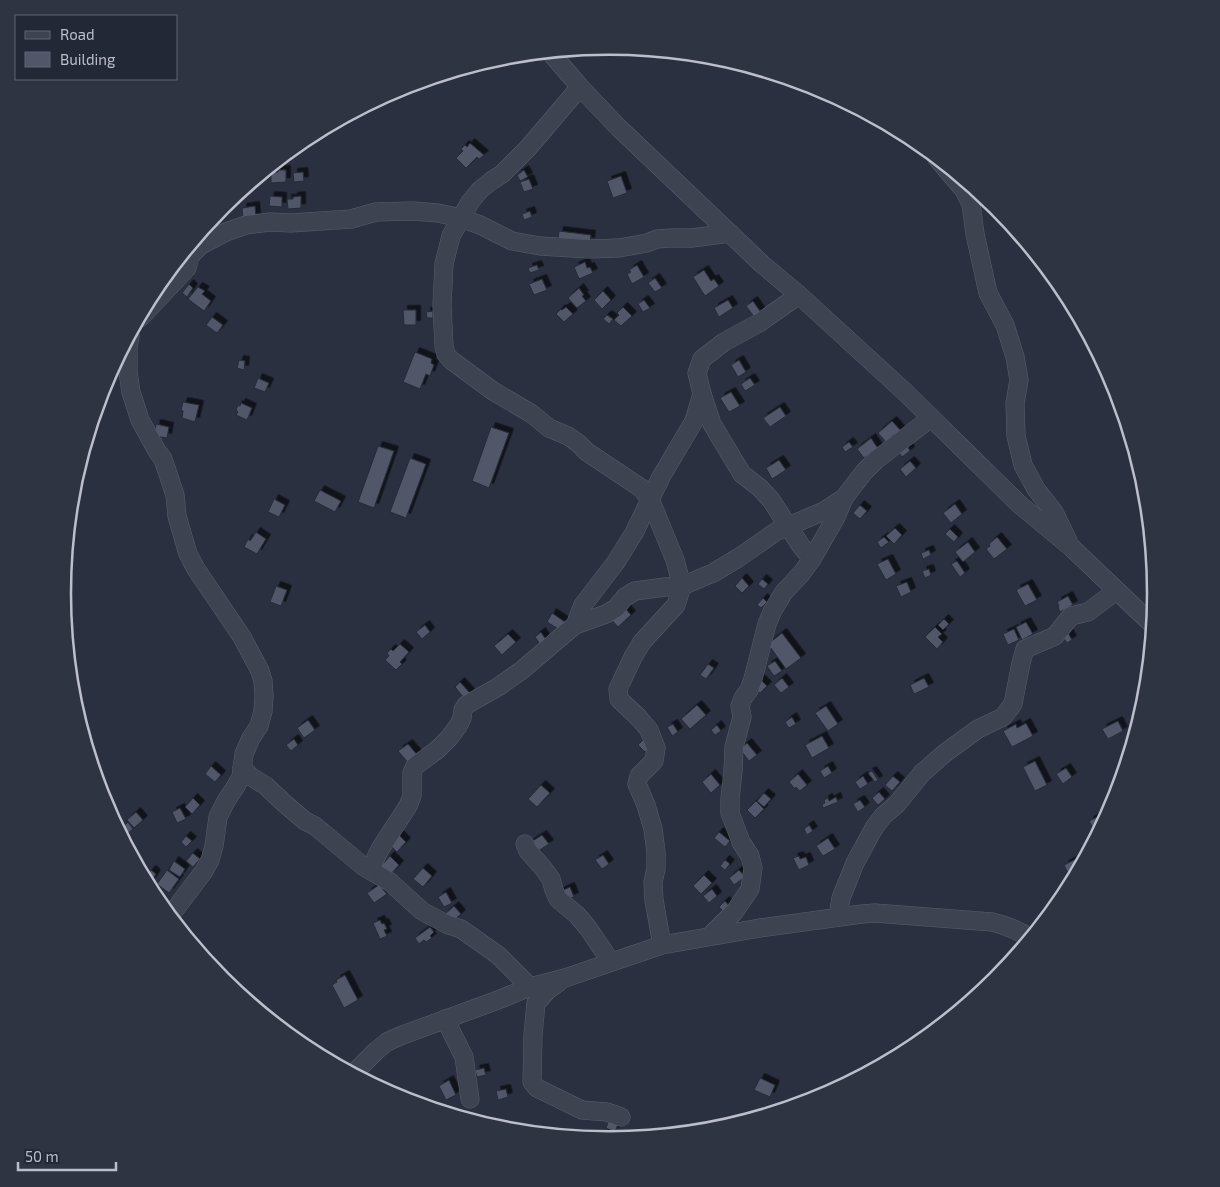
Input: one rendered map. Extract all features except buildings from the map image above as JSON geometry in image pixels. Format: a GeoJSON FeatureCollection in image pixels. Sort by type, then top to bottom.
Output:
{"type":"FeatureCollection","features":[{"type":"Feature","properties":{"kind":"street"},"geometry":{"type":"LineString","coordinates":[[555,58],[618,127],[762,264],[799,295],[931,418],[1019,504],[1072,548],[1147,620]]}},
{"type":"Feature","properties":{"kind":"street"},"geometry":{"type":"LineString","coordinates":[[580,87],[528,148],[502,174],[480,190],[470,202],[451,236],[444,264],[442,306],[444,346],[446,354],[451,360],[493,391],[532,414],[550,428],[568,436],[586,452],[641,488],[650,499],[675,560],[682,586],[676,605],[642,642],[618,689],[619,699],[639,718],[648,730],[656,748],[654,761],[639,776],[637,784],[653,829],[656,852],[656,869],[653,882],[654,900],[662,945]]}},
{"type":"Feature","properties":{"kind":"street"},"geometry":{"type":"LineString","coordinates":[[958,183],[971,204],[975,234],[988,293],[1005,325],[1015,357],[1019,380],[1016,402],[1016,436],[1023,465],[1036,489],[1054,512],[1072,548]]}},
{"type":"Feature","properties":{"kind":"street"},"geometry":{"type":"LineString","coordinates":[[198,247],[226,232],[246,225],[270,222],[291,223],[351,219],[376,212],[413,211],[461,218],[512,241],[540,246],[620,248],[658,239],[692,238],[730,233]]}},
{"type":"Feature","properties":{"kind":"street"},"geometry":{"type":"LineString","coordinates":[[161,296],[187,268],[188,259]]}},
{"type":"Feature","properties":{"kind":"street"},"geometry":{"type":"LineString","coordinates":[[799,295],[759,323],[724,342],[702,359],[697,372],[712,424],[728,453],[742,474],[760,488],[771,500],[812,559]]}},
{"type":"Feature","properties":{"kind":"street"},"geometry":{"type":"LineString","coordinates":[[128,353],[131,392],[140,420],[157,451],[163,458],[175,495],[177,516],[188,554],[196,569],[242,636],[264,681],[263,711],[244,754],[241,776],[218,818],[210,860],[175,910]]}},
{"type":"Feature","properties":{"kind":"street"},"geometry":{"type":"LineString","coordinates":[[575,626],[583,605],[616,562],[634,533],[661,477],[694,421],[702,394]]}},
{"type":"Feature","properties":{"kind":"street"},"geometry":{"type":"LineString","coordinates":[[710,936],[735,911],[750,889],[753,868],[750,856],[740,842],[730,813],[734,747],[742,717],[740,706],[753,679],[772,610],[784,592],[802,574],[812,559],[836,517],[844,498],[864,472],[876,460],[931,418]]}},
{"type":"Feature","properties":{"kind":"street"},"geometry":{"type":"LineString","coordinates":[[370,870],[380,849],[408,806],[412,796],[412,773],[416,766],[449,738],[458,726],[466,705],[484,696],[522,670],[575,626],[606,614],[616,608],[625,597],[635,591],[682,586],[713,573],[777,531],[824,510],[844,498]]}},
{"type":"Feature","properties":{"kind":"street"},"geometry":{"type":"LineString","coordinates":[[838,918],[841,898],[855,863],[874,828],[883,816],[897,804],[922,773],[934,763],[978,729],[1003,717],[1013,704],[1025,649],[1055,636],[1072,616],[1088,612],[1116,591]]}},
{"type":"Feature","properties":{"kind":"street"},"geometry":{"type":"LineString","coordinates":[[242,767],[250,776],[266,786],[305,821],[315,826],[370,870],[390,882],[422,911],[446,924],[461,929],[498,955],[530,987]]}},
{"type":"Feature","properties":{"kind":"street"},"geometry":{"type":"LineString","coordinates":[[525,844],[528,851],[544,868],[558,899],[577,915],[588,928],[611,962]]}},
{"type":"Feature","properties":{"kind":"street"},"geometry":{"type":"LineString","coordinates":[[358,1069],[387,1042],[400,1036],[530,987],[565,978],[662,945],[710,936],[875,913],[992,922],[1010,927],[1026,935]]}},
{"type":"Feature","properties":{"kind":"street"},"geometry":{"type":"LineString","coordinates":[[565,978],[548,990],[536,1003],[532,1082],[537,1088],[582,1110],[607,1112],[621,1117]]}},
{"type":"Feature","properties":{"kind":"street"},"geometry":{"type":"LineString","coordinates":[[498,1000],[536,1003]]}},
{"type":"Feature","properties":{"kind":"street"},"geometry":{"type":"LineString","coordinates":[[445,1019],[464,1057],[470,1099]]}}]}
